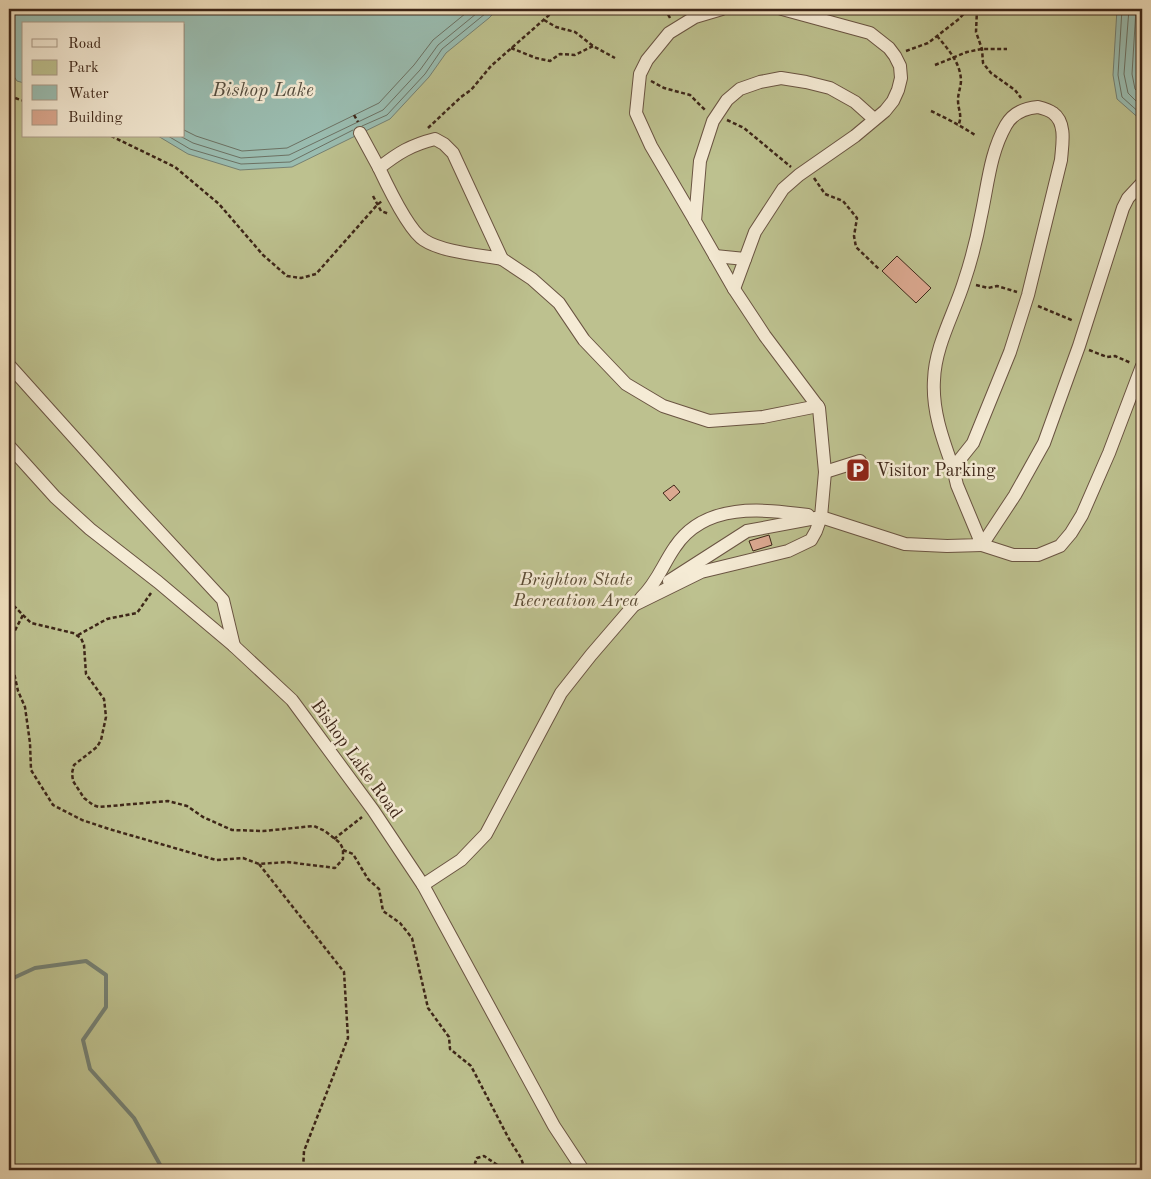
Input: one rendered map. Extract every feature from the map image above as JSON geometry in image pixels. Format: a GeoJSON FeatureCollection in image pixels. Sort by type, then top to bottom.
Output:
{"type":"FeatureCollection","features":[{"type":"Feature","properties":{"kind":"street"},"geometry":{"type":"LineString","coordinates":[[634,605],[701,572],[788,551],[811,540],[821,517],[825,472],[818,406],[765,336],[734,289],[651,146],[636,113],[640,74],[647,60],[669,33],[695,17],[722,9]]}},
{"type":"Feature","properties":{"kind":"street"},"geometry":{"type":"LineString","coordinates":[[734,289],[755,232],[783,189],[886,111],[894,101],[901,78],[900,66],[895,56],[889,48],[870,33],[782,9]]}},
{"type":"Feature","properties":{"kind":"street"},"geometry":{"type":"LineString","coordinates":[[694,222],[700,161],[708,137],[716,115],[726,100],[740,89],[760,82],[781,78],[806,82],[830,88],[855,102],[874,119]]}},
{"type":"Feature","properties":{"kind":"street"},"geometry":{"type":"LineString","coordinates":[[953,468],[973,443],[1010,352],[1027,298],[1061,160],[1063,141],[1061,123],[1053,113],[1038,107],[1027,108],[1016,114],[1007,123],[993,154],[981,218],[965,282],[938,356],[934,378],[934,399],[941,434],[957,485],[982,545]]}},
{"type":"Feature","properties":{"kind":"street"},"geometry":{"type":"LineString","coordinates":[[360,133],[380,168],[392,195],[422,240],[437,246],[502,259],[532,279],[559,303],[584,340],[626,384],[663,406],[709,421],[763,417],[818,406]]}},
{"type":"Feature","properties":{"kind":"street"},"geometry":{"type":"LineString","coordinates":[[380,168],[398,153],[419,143],[435,139],[444,144],[453,153],[502,259]]}},
{"type":"Feature","properties":{"kind":"street"},"geometry":{"type":"LineString","coordinates":[[982,545],[1015,495],[1044,443],[1079,346],[1123,208],[1128,198],[1142,183]]}},
{"type":"Feature","properties":{"kind":"street"},"geometry":{"type":"LineString","coordinates":[[715,256],[745,259]]}},
{"type":"Feature","properties":{"kind":"street"},"geometry":{"type":"LineString","coordinates":[[9,365],[132,503],[223,600],[234,646]]}},
{"type":"Feature","properties":{"kind":"street"},"geometry":{"type":"LineString","coordinates":[[423,885],[461,860],[486,834],[561,693],[591,655],[656,581],[681,538],[692,529],[717,515],[747,510],[784,512],[821,517],[905,544],[982,545],[1013,555],[1038,555],[1060,546],[1072,533],[1082,515],[1110,453],[1142,367]]}},
{"type":"Feature","properties":{"kind":"street"},"geometry":{"type":"LineString","coordinates":[[946,449],[958,449],[973,443]]}},
{"type":"Feature","properties":{"kind":"street","name":"Bishop Lake Road"},"geometry":{"type":"LineString","coordinates":[[9,446],[54,497],[90,529],[158,582],[234,646],[292,700],[373,810],[423,885],[554,1126],[583,1170]]}},
{"type":"Feature","properties":{"kind":"street"},"geometry":{"type":"LineString","coordinates":[[825,472],[860,460]]}},
{"type":"Feature","properties":{"kind":"street"},"geometry":{"type":"LineString","coordinates":[[634,605],[692,565],[747,531],[821,517]]}},
{"type":"Feature","properties":{"kind":"path"},"geometry":{"type":"LineString","coordinates":[[419,143],[422,136],[433,123],[460,97],[471,90],[491,66],[556,9]]}},
{"type":"Feature","properties":{"kind":"path"},"geometry":{"type":"LineString","coordinates":[[895,56],[928,43],[959,19],[966,10],[976,9],[976,32],[982,49],[983,63],[991,73],[1016,90],[1027,108]]}},
{"type":"Feature","properties":{"kind":"path"},"geometry":{"type":"LineString","coordinates":[[544,20],[556,27],[575,32],[593,46],[616,58]]}},
{"type":"Feature","properties":{"kind":"path"},"geometry":{"type":"LineString","coordinates":[[937,36],[954,56],[960,71],[961,80],[958,101],[961,119],[958,126]]}},
{"type":"Feature","properties":{"kind":"path"},"geometry":{"type":"LineString","coordinates":[[511,48],[536,58],[550,61],[560,54],[575,55],[593,46]]}},
{"type":"Feature","properties":{"kind":"path"},"geometry":{"type":"LineString","coordinates":[[935,65],[954,56],[982,49],[1007,49]]}},
{"type":"Feature","properties":{"kind":"path"},"geometry":{"type":"LineString","coordinates":[[9,96],[22,100]]}},
{"type":"Feature","properties":{"kind":"path"},"geometry":{"type":"LineString","coordinates":[[931,111],[953,121],[958,126],[975,135]]}},
{"type":"Feature","properties":{"kind":"path"},"geometry":{"type":"LineString","coordinates":[[115,138],[175,167],[219,204],[263,255],[287,276],[301,278],[316,274],[377,205],[392,195]]}},
{"type":"Feature","properties":{"kind":"path"},"geometry":{"type":"LineString","coordinates":[[808,169],[825,194],[843,201],[857,218],[854,236],[856,247],[880,270]]}},
{"type":"Feature","properties":{"kind":"path"},"geometry":{"type":"LineString","coordinates":[[373,196],[381,211],[395,214]]}},
{"type":"Feature","properties":{"kind":"path"},"geometry":{"type":"LineString","coordinates":[[965,282],[988,288],[997,286],[1085,326]]}},
{"type":"Feature","properties":{"kind":"path"},"geometry":{"type":"LineString","coordinates":[[1079,346],[1107,357],[1115,356],[1142,367]]}},
{"type":"Feature","properties":{"kind":"path"},"geometry":{"type":"LineString","coordinates":[[9,601],[32,623],[78,635],[107,619],[137,613],[158,582]]}},
{"type":"Feature","properties":{"kind":"path"},"geometry":{"type":"LineString","coordinates":[[9,642],[23,615]]}},
{"type":"Feature","properties":{"kind":"path"},"geometry":{"type":"LineString","coordinates":[[9,650],[18,691],[25,707],[31,770],[52,805],[82,820],[216,860],[243,858],[259,864],[287,862],[334,868],[343,859],[343,850],[340,843],[325,831],[314,826],[263,831],[232,830],[203,817],[178,802],[168,801],[106,807],[93,805],[78,790],[73,781],[72,773],[74,765],[97,747],[101,740],[106,709],[104,699],[86,674],[84,645],[78,635]]}},
{"type":"Feature","properties":{"kind":"path"},"geometry":{"type":"LineString","coordinates":[[334,839],[356,820],[373,810]]}},
{"type":"Feature","properties":{"kind":"path"},"geometry":{"type":"LineString","coordinates":[[343,850],[353,854],[368,879],[379,889],[382,911],[400,923],[412,938],[428,1008],[449,1037],[450,1049],[470,1066],[521,1158],[523,1164],[520,1170]]}},
{"type":"Feature","properties":{"kind":"path"},"geometry":{"type":"LineString","coordinates":[[259,864],[344,972],[348,1038],[304,1151],[303,1170]]}},
{"type":"Feature","properties":{"kind":"path"},"geometry":{"type":"LineString","coordinates":[[479,1170],[475,1162],[477,1158],[484,1156],[504,1170]]}},
{"type":"Feature","properties":{"kind":"green space","name":"Brighton State Recreation Area"},"geometry":{"type":"Polygon","coordinates":[[[9,9],[1142,9],[1142,1170],[9,1170],[9,9]]]}},
{"type":"Feature","properties":{"kind":"water","name":"Bishop Lake"},"geometry":{"type":"Polygon","coordinates":[[[9,9],[498,9],[446,53],[429,77],[390,119],[292,167],[240,170],[188,154],[161,138],[185,138],[185,22],[22,22],[22,82],[17,81],[9,72],[9,9]]]}},
{"type":"Feature","properties":{"kind":"water"},"geometry":{"type":"Polygon","coordinates":[[[1117,9],[1142,9],[1142,121],[1117,99],[1113,75],[1117,9]]]}},
{"type":"Feature","properties":{"kind":"building"},"geometry":{"type":"Polygon","coordinates":[[[897,256],[931,288],[916,303],[882,271],[897,256]]]}},
{"type":"Feature","properties":{"kind":"building"},"geometry":{"type":"Polygon","coordinates":[[[674,485],[680,492],[670,501],[663,493],[674,485]]]}},
{"type":"Feature","properties":{"kind":"building"},"geometry":{"type":"Polygon","coordinates":[[[769,535],[772,545],[753,551],[749,541],[769,535]]]}},
{"type":"Feature","properties":{"kind":"waterway"},"geometry":{"type":"LineString","coordinates":[[9,980],[35,968],[86,961],[106,975],[106,1007],[83,1040],[90,1069],[134,1118],[163,1170]]}},
{"type":"Feature","properties":{"kind":"place","name":"Visitor Parking"},"geometry":{"type":"Point","coordinates":[858,470]}}]}
